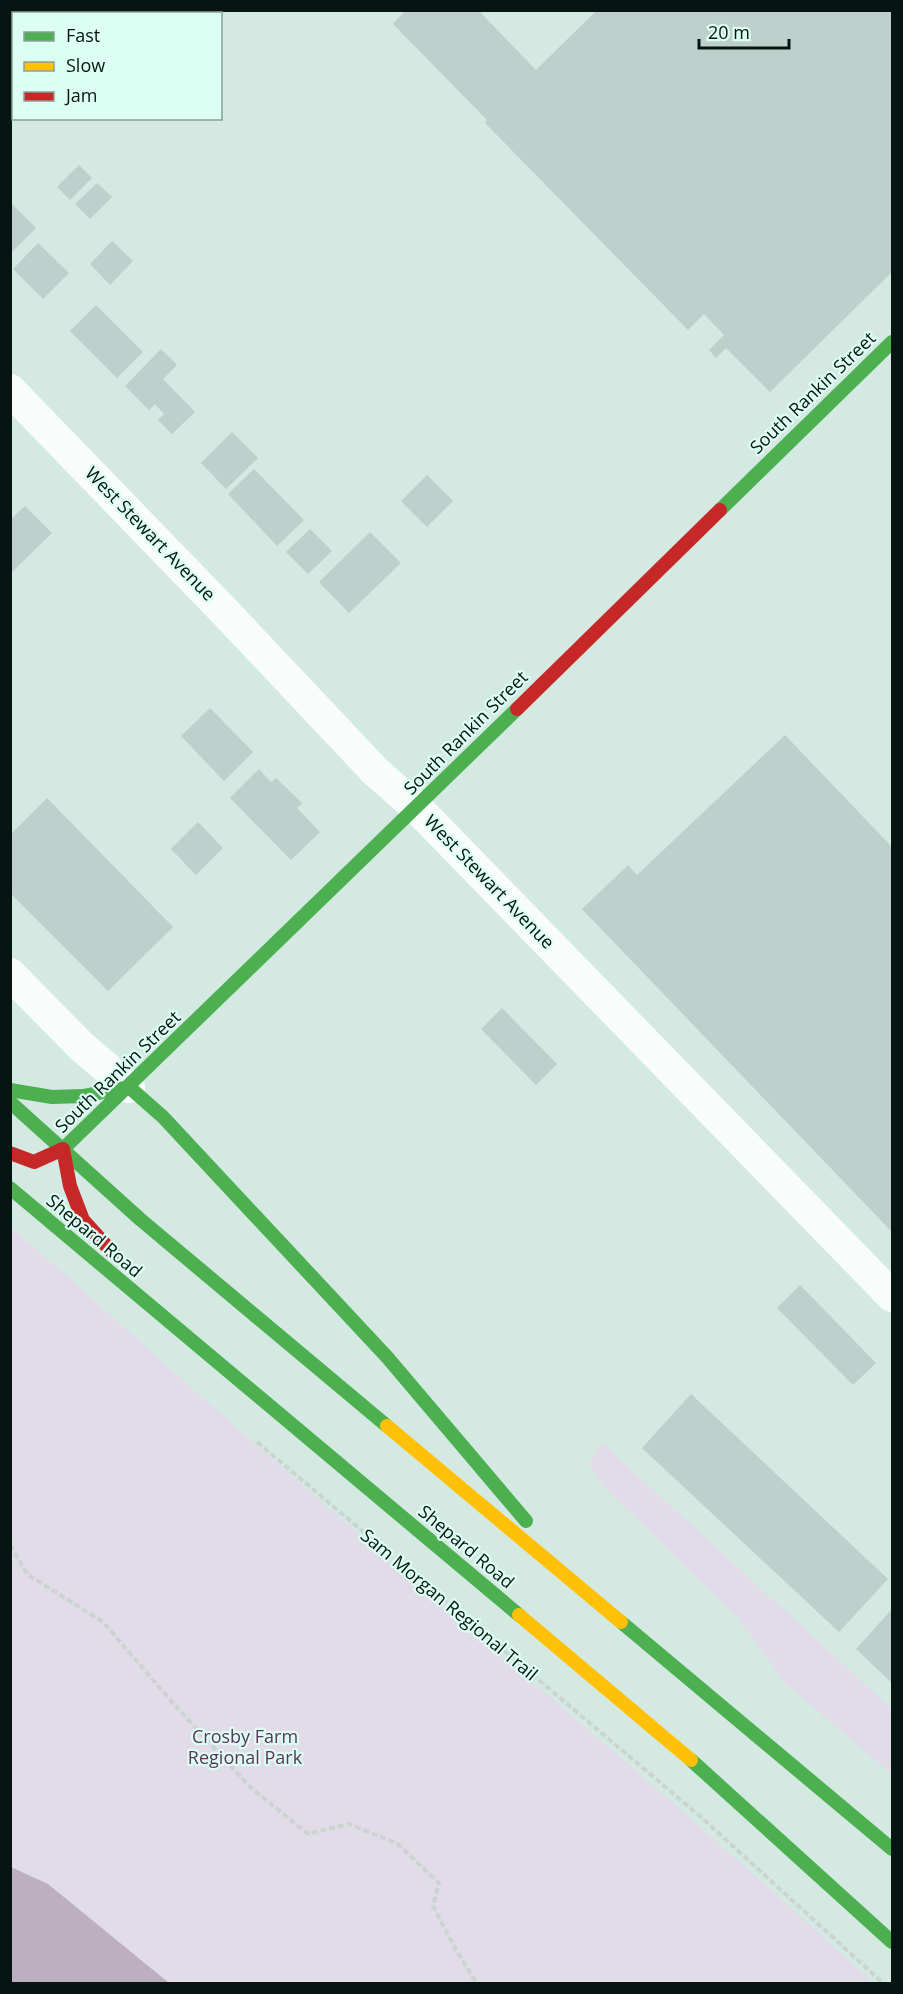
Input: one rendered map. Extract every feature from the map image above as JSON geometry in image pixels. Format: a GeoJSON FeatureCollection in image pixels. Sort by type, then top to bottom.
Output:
{"type":"FeatureCollection","features":[{"type":"Feature","properties":{"kind":"main road","name":"South Rankin Street"},"geometry":{"type":"LineString","coordinates":[[10,1153],[34,1162],[63,1149],[417,808],[671,556],[892,342]]}},
{"type":"Feature","properties":{"kind":"main road"},"geometry":{"type":"LineString","coordinates":[[10,1090],[52,1097],[83,1096],[129,1087],[163,1117],[387,1357],[586,1591]]}},
{"type":"Feature","properties":{"kind":"main road"},"geometry":{"type":"LineString","coordinates":[[10,1102],[150,1227],[892,1849]]}},
{"type":"Feature","properties":{"kind":"main road"},"geometry":{"type":"LineString","coordinates":[[63,1149],[70,1186],[83,1220],[207,1355]]}},
{"type":"Feature","properties":{"kind":"main road","name":"Shepard Road"},"geometry":{"type":"LineString","coordinates":[[10,1188],[713,1779],[892,1942]]}},
{"type":"Feature","properties":{"kind":"main road"},"geometry":{"type":"LineString","coordinates":[[813,1870],[892,1933]]}},
{"type":"Feature","properties":{"kind":"street","name":"West Stewart Avenue"},"geometry":{"type":"LineString","coordinates":[[10,390],[375,771],[417,808],[892,1296]]}},
{"type":"Feature","properties":{"kind":"street"},"geometry":{"type":"LineString","coordinates":[[10,974],[82,1047],[129,1087]]}},
{"type":"Feature","properties":{"kind":"path","name":"Sam Morgan Regional Trail"},"geometry":{"type":"LineString","coordinates":[[255,1440],[700,1817],[884,1983]]}},
{"type":"Feature","properties":{"kind":"path"},"geometry":{"type":"LineString","coordinates":[[10,1545],[27,1574],[103,1622],[250,1787],[308,1834],[349,1824],[398,1844],[439,1883],[433,1906],[456,1950],[477,1983]]}},
{"type":"Feature","properties":{"kind":"green space","name":"Crosby Farm Regional Park"},"geometry":{"type":"Polygon","coordinates":[[[10,1226],[304,1487],[679,1808],[873,1983],[11,1983],[10,1226]]]}},
{"type":"Feature","properties":{"kind":"green space"},"geometry":{"type":"Polygon","coordinates":[[[602,1443],[892,1709],[892,1775],[783,1681],[739,1619],[602,1485],[589,1463],[602,1443]]]}},
{"type":"Feature","properties":{"kind":"shaded area"},"geometry":{"type":"Polygon","coordinates":[[[11,1867],[48,1884],[169,1983],[11,1983],[11,1867]]]}},
{"type":"Feature","properties":{"kind":"building"},"geometry":{"type":"Polygon","coordinates":[[[406,10],[478,10],[536,70],[597,10],[892,10],[892,272],[770,392],[726,348],[716,358],[709,350],[724,335],[704,314],[688,330],[485,123],[487,120],[393,24],[406,10]]]}},
{"type":"Feature","properties":{"kind":"building"},"geometry":{"type":"Polygon","coordinates":[[[79,165],[92,178],[70,200],[57,187],[79,165]]]}},
{"type":"Feature","properties":{"kind":"building"},"geometry":{"type":"Polygon","coordinates":[[[97,183],[112,197],[90,219],[75,204],[97,183]]]}},
{"type":"Feature","properties":{"kind":"building"},"geometry":{"type":"Polygon","coordinates":[[[10,202],[36,228],[10,254],[10,202]]]}},
{"type":"Feature","properties":{"kind":"building"},"geometry":{"type":"Polygon","coordinates":[[[112,241],[133,261],[110,285],[90,264],[112,241]]]}},
{"type":"Feature","properties":{"kind":"building"},"geometry":{"type":"Polygon","coordinates":[[[38,243],[69,273],[43,299],[13,269],[38,243]]]}},
{"type":"Feature","properties":{"kind":"building"},"geometry":{"type":"Polygon","coordinates":[[[96,305],[143,352],[117,378],[70,331],[96,305]]]}},
{"type":"Feature","properties":{"kind":"building"},"geometry":{"type":"Polygon","coordinates":[[[161,349],[177,365],[163,379],[195,412],[172,434],[158,420],[164,414],[155,404],[149,410],[125,386],[161,349]]]}},
{"type":"Feature","properties":{"kind":"building"},"geometry":{"type":"Polygon","coordinates":[[[232,432],[258,458],[226,489],[201,463],[232,432]]]}},
{"type":"Feature","properties":{"kind":"building"},"geometry":{"type":"Polygon","coordinates":[[[254,469],[304,520],[277,546],[228,494],[254,469]]]}},
{"type":"Feature","properties":{"kind":"building"},"geometry":{"type":"Polygon","coordinates":[[[427,475],[453,501],[427,527],[401,501],[427,475]]]}},
{"type":"Feature","properties":{"kind":"building"},"geometry":{"type":"Polygon","coordinates":[[[25,506],[52,533],[12,572],[10,570],[10,520],[25,506]]]}},
{"type":"Feature","properties":{"kind":"building"},"geometry":{"type":"Polygon","coordinates":[[[310,529],[332,551],[308,574],[286,552],[310,529]]]}},
{"type":"Feature","properties":{"kind":"building"},"geometry":{"type":"Polygon","coordinates":[[[370,532],[401,563],[349,613],[319,582],[370,532]]]}},
{"type":"Feature","properties":{"kind":"building"},"geometry":{"type":"Polygon","coordinates":[[[210,708],[253,752],[224,781],[181,736],[210,708]]]}},
{"type":"Feature","properties":{"kind":"building"},"geometry":{"type":"Polygon","coordinates":[[[785,735],[892,847],[892,1232],[582,909],[628,865],[637,875],[785,735]]]}},
{"type":"Feature","properties":{"kind":"building"},"geometry":{"type":"Polygon","coordinates":[[[259,769],[271,782],[276,778],[302,803],[297,808],[320,832],[291,860],[230,798],[259,769]]]}},
{"type":"Feature","properties":{"kind":"building"},"geometry":{"type":"Polygon","coordinates":[[[47,798],[173,927],[108,991],[10,893],[10,835],[47,798]]]}},
{"type":"Feature","properties":{"kind":"building"},"geometry":{"type":"Polygon","coordinates":[[[198,822],[223,848],[196,875],[171,849],[198,822]]]}},
{"type":"Feature","properties":{"kind":"building"},"geometry":{"type":"Polygon","coordinates":[[[502,1008],[557,1064],[536,1085],[481,1029],[502,1008]]]}},
{"type":"Feature","properties":{"kind":"building"},"geometry":{"type":"Polygon","coordinates":[[[800,1285],[876,1363],[853,1385],[777,1308],[800,1285]]]}},
{"type":"Feature","properties":{"kind":"building"},"geometry":{"type":"Polygon","coordinates":[[[691,1394],[888,1579],[839,1632],[642,1448],[691,1394]]]}},
{"type":"Feature","properties":{"kind":"building"},"geometry":{"type":"Polygon","coordinates":[[[892,1609],[892,1683],[856,1649],[892,1609]]]}},
{"type":"Feature","properties":{"kind":"traffic: fast"},"geometry":{"type":"LineString","coordinates":[[720,510],[892,342]]}},
{"type":"Feature","properties":{"kind":"traffic: fast"},"geometry":{"type":"LineString","coordinates":[[63,1149],[517,709]]}},
{"type":"Feature","properties":{"kind":"traffic: fast"},"geometry":{"type":"LineString","coordinates":[[10,1090],[52,1097],[83,1096],[129,1087],[163,1117],[387,1357],[526,1521]]}},
{"type":"Feature","properties":{"kind":"traffic: fast"},"geometry":{"type":"LineString","coordinates":[[10,1102],[141,1220],[387,1426]]}},
{"type":"Feature","properties":{"kind":"traffic: fast"},"geometry":{"type":"LineString","coordinates":[[10,1188],[519,1615]]}},
{"type":"Feature","properties":{"kind":"traffic: fast"},"geometry":{"type":"LineString","coordinates":[[621,1622],[892,1849]]}},
{"type":"Feature","properties":{"kind":"traffic: fast"},"geometry":{"type":"LineString","coordinates":[[691,1760],[892,1942]]}},
{"type":"Feature","properties":{"kind":"traffic: slow"},"geometry":{"type":"LineString","coordinates":[[387,1426],[621,1622]]}},
{"type":"Feature","properties":{"kind":"traffic: slow"},"geometry":{"type":"LineString","coordinates":[[519,1615],[691,1760]]}},
{"type":"Feature","properties":{"kind":"traffic: jam"},"geometry":{"type":"LineString","coordinates":[[517,709],[720,510]]}},
{"type":"Feature","properties":{"kind":"traffic: jam"},"geometry":{"type":"LineString","coordinates":[[10,1153],[34,1162],[63,1149],[70,1186],[83,1220],[113,1253]]}}]}
